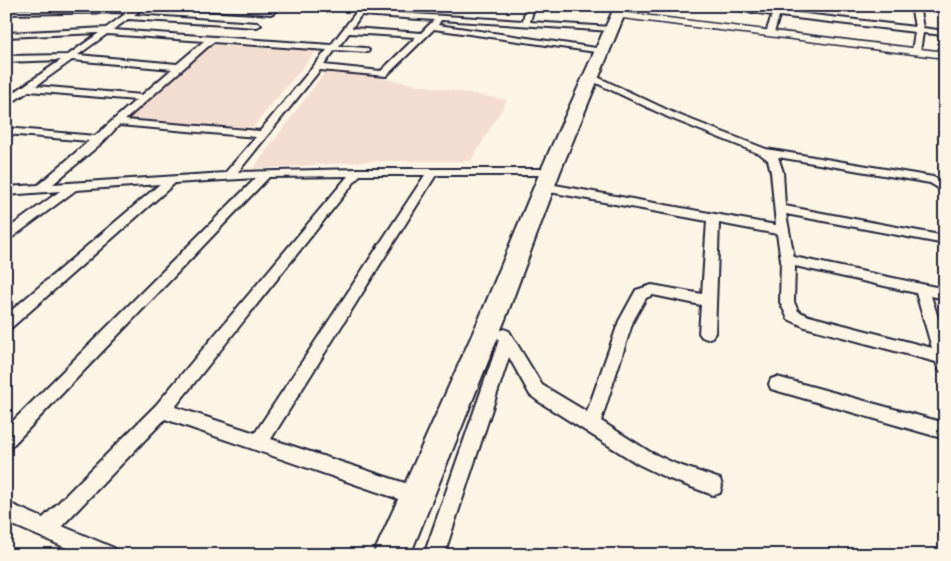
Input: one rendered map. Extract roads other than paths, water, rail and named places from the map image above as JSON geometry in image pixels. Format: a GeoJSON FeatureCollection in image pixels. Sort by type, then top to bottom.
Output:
{"type":"FeatureCollection","features":[{"type":"Feature","properties":{"kind":"highway"},"geometry":{"type":"LineString","coordinates":[[391,555],[493,318],[547,180],[614,19]]}},
{"type":"Feature","properties":{"kind":"main road"},"geometry":{"type":"LineString","coordinates":[[614,19],[770,34],[945,55]]}},
{"type":"Feature","properties":{"kind":"street"},"geometry":{"type":"LineString","coordinates":[[175,6],[274,9]]}},
{"type":"Feature","properties":{"kind":"street"},"geometry":{"type":"LineString","coordinates":[[526,23],[530,6]]}},
{"type":"Feature","properties":{"kind":"street"},"geometry":{"type":"LineString","coordinates":[[715,6],[777,10],[945,33]]}},
{"type":"Feature","properties":{"kind":"street"},"geometry":{"type":"LineString","coordinates":[[915,6],[919,30],[916,51]]}},
{"type":"Feature","properties":{"kind":"street"},"geometry":{"type":"LineString","coordinates":[[183,37],[217,7]]}},
{"type":"Feature","properties":{"kind":"street"},"geometry":{"type":"LineString","coordinates":[[6,12],[36,9],[140,8]]}},
{"type":"Feature","properties":{"kind":"street"},"geometry":{"type":"LineString","coordinates":[[6,103],[140,8]]}},
{"type":"Feature","properties":{"kind":"street"},"geometry":{"type":"LineString","coordinates":[[240,41],[274,9]]}},
{"type":"Feature","properties":{"kind":"street"},"geometry":{"type":"LineString","coordinates":[[228,176],[333,48],[361,10],[441,18],[467,16],[526,23],[614,19]]}},
{"type":"Feature","properties":{"kind":"street"},"geometry":{"type":"LineString","coordinates":[[770,34],[777,10]]}},
{"type":"Feature","properties":{"kind":"street"},"geometry":{"type":"LineString","coordinates":[[126,17],[257,25]]}},
{"type":"Feature","properties":{"kind":"street"},"geometry":{"type":"LineString","coordinates":[[317,67],[383,74],[441,18]]}},
{"type":"Feature","properties":{"kind":"street"},"geometry":{"type":"LineString","coordinates":[[432,26],[614,19]]}},
{"type":"Feature","properties":{"kind":"street"},"geometry":{"type":"LineString","coordinates":[[346,30],[423,35]]}},
{"type":"Feature","properties":{"kind":"street"},"geometry":{"type":"LineString","coordinates":[[6,35],[107,31],[365,50]]}},
{"type":"Feature","properties":{"kind":"street"},"geometry":{"type":"LineString","coordinates":[[41,189],[100,139],[211,39]]}},
{"type":"Feature","properties":{"kind":"street"},"geometry":{"type":"LineString","coordinates":[[6,59],[71,57],[181,67]]}},
{"type":"Feature","properties":{"kind":"street"},"geometry":{"type":"LineString","coordinates":[[591,77],[673,116],[764,152],[773,158],[777,172],[779,209],[788,260],[787,302],[793,316],[944,361]]}},
{"type":"Feature","properties":{"kind":"street"},"geometry":{"type":"LineString","coordinates":[[29,88],[145,98]]}},
{"type":"Feature","properties":{"kind":"street"},"geometry":{"type":"LineString","coordinates":[[118,122],[262,134]]}},
{"type":"Feature","properties":{"kind":"street"},"geometry":{"type":"LineString","coordinates":[[6,131],[100,139]]}},
{"type":"Feature","properties":{"kind":"street"},"geometry":{"type":"LineString","coordinates":[[764,152],[933,180],[945,189]]}},
{"type":"Feature","properties":{"kind":"street"},"geometry":{"type":"LineString","coordinates":[[46,529],[162,410],[357,172]]}},
{"type":"Feature","properties":{"kind":"street"},"geometry":{"type":"LineString","coordinates":[[259,442],[432,173]]}},
{"type":"Feature","properties":{"kind":"street"},"geometry":{"type":"LineString","coordinates":[[6,190],[72,188],[266,174],[432,173],[547,180],[712,219],[784,231]]}},
{"type":"Feature","properties":{"kind":"street"},"geometry":{"type":"LineString","coordinates":[[6,440],[266,174]]}},
{"type":"Feature","properties":{"kind":"street"},"geometry":{"type":"LineString","coordinates":[[6,324],[172,180]]}},
{"type":"Feature","properties":{"kind":"street"},"geometry":{"type":"LineString","coordinates":[[6,236],[72,188]]}},
{"type":"Feature","properties":{"kind":"street"},"geometry":{"type":"LineString","coordinates":[[779,209],[945,240]]}},
{"type":"Feature","properties":{"kind":"street"},"geometry":{"type":"LineString","coordinates":[[707,333],[712,219]]}},
{"type":"Feature","properties":{"kind":"street"},"geometry":{"type":"LineString","coordinates":[[788,260],[945,294]]}},
{"type":"Feature","properties":{"kind":"street"},"geometry":{"type":"LineString","coordinates":[[922,289],[944,361]]}},
{"type":"Feature","properties":{"kind":"street"},"geometry":{"type":"LineString","coordinates":[[591,424],[626,320],[641,294],[652,290],[709,301]]}},
{"type":"Feature","properties":{"kind":"street"},"geometry":{"type":"LineString","coordinates":[[493,318],[536,390],[644,458],[673,472],[713,486]]}},
{"type":"Feature","properties":{"kind":"street"},"geometry":{"type":"LineString","coordinates":[[434,555],[507,340]]}},
{"type":"Feature","properties":{"kind":"street"},"geometry":{"type":"LineString","coordinates":[[777,384],[945,431]]}},
{"type":"Feature","properties":{"kind":"street"},"geometry":{"type":"LineString","coordinates":[[162,410],[416,496]]}},
{"type":"Feature","properties":{"kind":"street"},"geometry":{"type":"LineString","coordinates":[[6,512],[107,555]]}}]}
